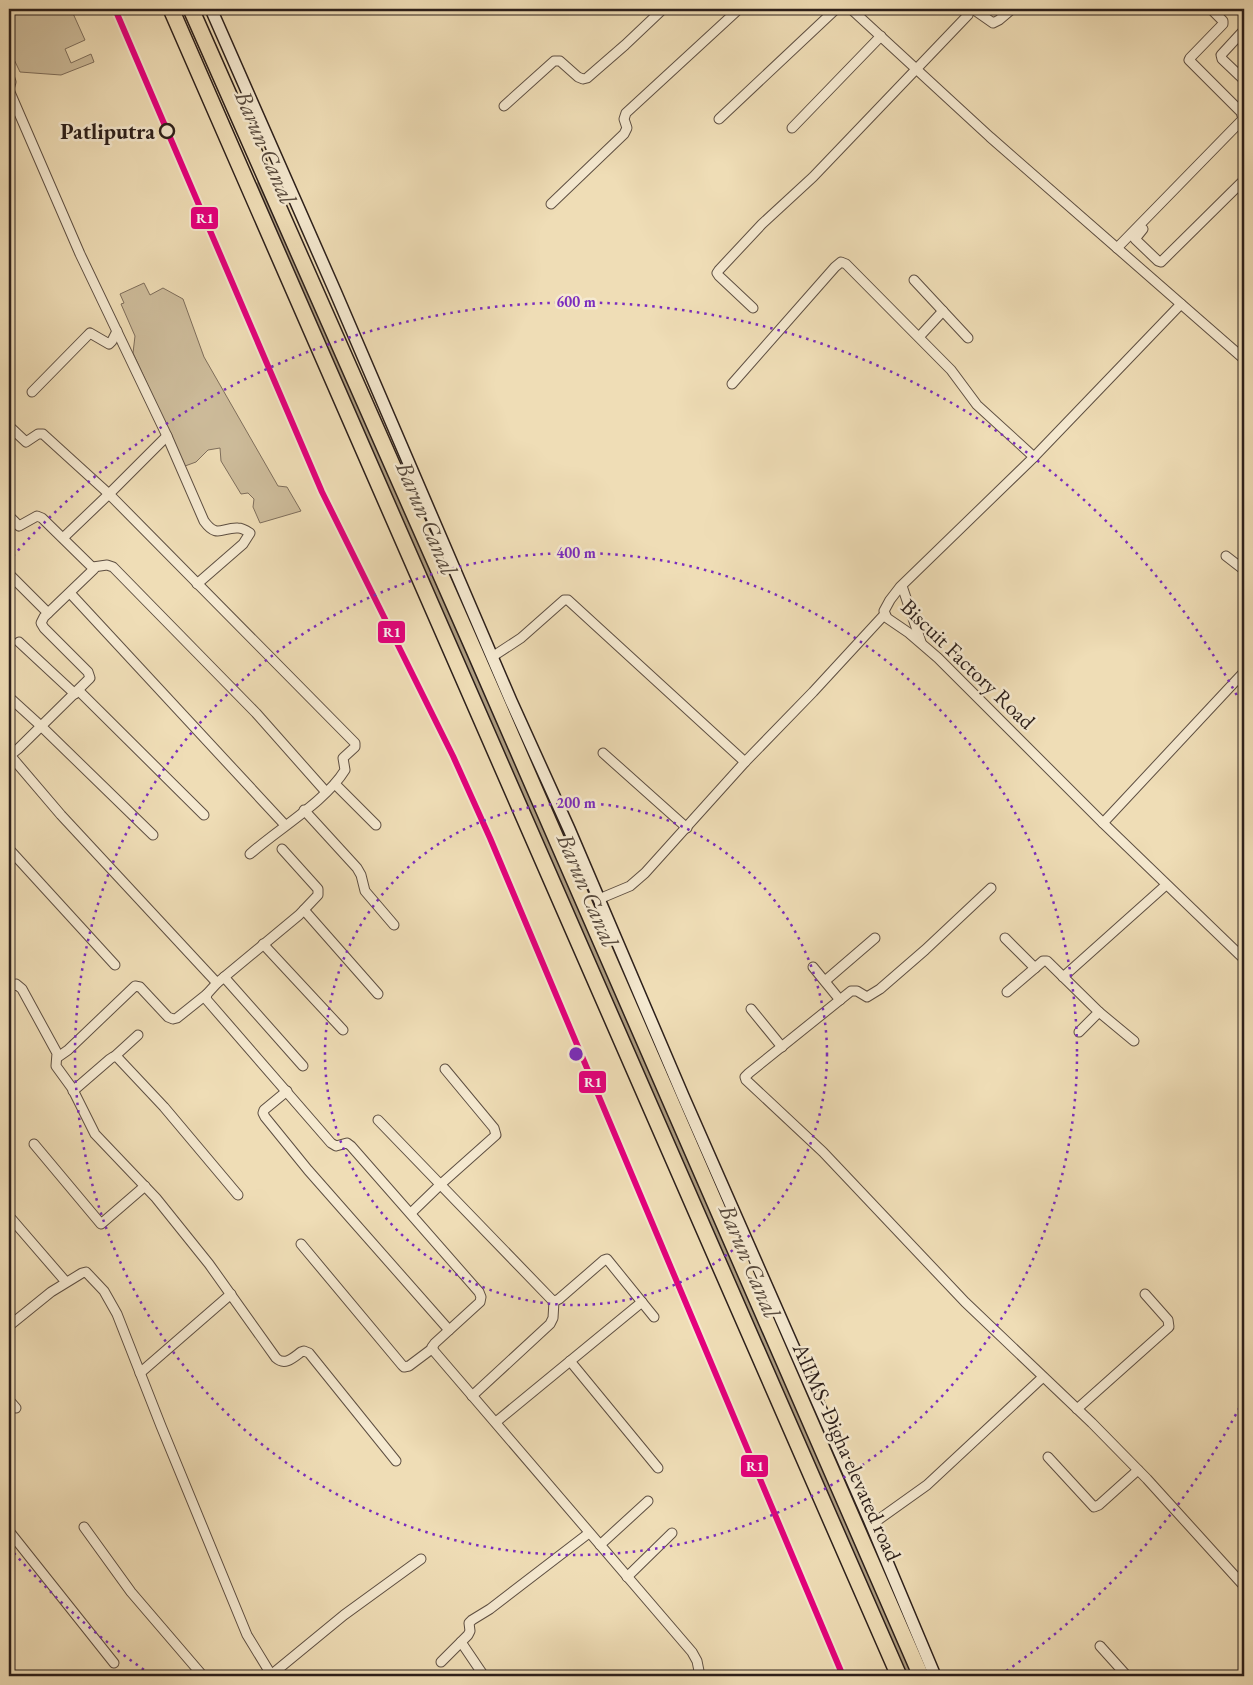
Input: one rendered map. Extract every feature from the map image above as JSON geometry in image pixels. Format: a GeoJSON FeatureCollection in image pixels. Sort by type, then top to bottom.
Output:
{"type":"FeatureCollection","features":[{"type":"Feature","properties":{"kind":"highway","name":"AIIMS- Digha elevated road"},"geometry":{"type":"LineString","coordinates":[[171,9],[900,1676]]}},
{"type":"Feature","properties":{"kind":"highway","name":"AIIMS- Digha elevated road"},"geometry":{"type":"LineString","coordinates":[[191,9],[474,650],[921,1676]]}},
{"type":"Feature","properties":{"kind":"main road"},"geometry":{"type":"LineString","coordinates":[[212,9],[936,1676]]}},
{"type":"Feature","properties":{"kind":"street"},"geometry":{"type":"LineString","coordinates":[[504,106],[554,61],[562,63],[581,78],[587,78],[663,9]]}},
{"type":"Feature","properties":{"kind":"street"},"geometry":{"type":"LineString","coordinates":[[551,204],[626,132],[627,128],[624,119],[626,114],[739,9]]}},
{"type":"Feature","properties":{"kind":"street"},"geometry":{"type":"LineString","coordinates":[[719,118],[836,9]]}},
{"type":"Feature","properties":{"kind":"street"},"geometry":{"type":"LineString","coordinates":[[853,9],[998,143],[1244,359]]}},
{"type":"Feature","properties":{"kind":"street"},"geometry":{"type":"LineString","coordinates":[[753,308],[719,276],[718,271],[767,219],[813,177],[968,15],[971,9],[995,23],[1012,9]]}},
{"type":"Feature","properties":{"kind":"street"},"geometry":{"type":"LineString","coordinates":[[1117,248],[1244,119],[1241,112],[1189,60],[1223,24],[1223,21],[1211,9]]}},
{"type":"Feature","properties":{"kind":"street"},"geometry":{"type":"LineString","coordinates":[[1244,30],[1221,55],[1222,59],[1244,80]]}},
{"type":"Feature","properties":{"kind":"street"},"geometry":{"type":"LineString","coordinates":[[792,128],[881,36]]}},
{"type":"Feature","properties":{"kind":"street"},"geometry":{"type":"LineString","coordinates":[[9,76],[11,82],[9,90],[80,254],[167,436],[207,526],[218,532],[239,528],[250,532],[243,544],[197,584]]}},
{"type":"Feature","properties":{"kind":"street"},"geometry":{"type":"LineString","coordinates":[[1244,123],[1135,239],[1158,261],[1164,261],[1244,180]]}},
{"type":"Feature","properties":{"kind":"street"},"geometry":{"type":"LineString","coordinates":[[1136,265],[1148,252]]}},
{"type":"Feature","properties":{"kind":"street"},"geometry":{"type":"LineString","coordinates":[[732,384],[835,267],[842,262],[887,304],[956,376],[967,394],[977,405],[1034,457]]}},
{"type":"Feature","properties":{"kind":"street"},"geometry":{"type":"LineString","coordinates":[[914,280],[968,338]]}},
{"type":"Feature","properties":{"kind":"street","name":"Biscuit Factory Road"},"geometry":{"type":"LineString","coordinates":[[1181,304],[1034,457],[902,586],[890,600],[884,615],[938,658],[1166,885],[1244,959]]}},
{"type":"Feature","properties":{"kind":"street"},"geometry":{"type":"LineString","coordinates":[[919,337],[944,311]]}},
{"type":"Feature","properties":{"kind":"street"},"geometry":{"type":"LineString","coordinates":[[32,392],[90,333],[95,334],[109,344],[117,331]]}},
{"type":"Feature","properties":{"kind":"street"},"geometry":{"type":"LineString","coordinates":[[9,426],[26,442],[38,434],[43,434],[109,494],[354,741],[355,747],[343,760],[345,770],[335,784],[250,854]]}},
{"type":"Feature","properties":{"kind":"street"},"geometry":{"type":"LineString","coordinates":[[62,538],[167,436]]}},
{"type":"Feature","properties":{"kind":"street"},"geometry":{"type":"LineString","coordinates":[[9,516],[19,526],[34,517],[39,517],[93,567]]}},
{"type":"Feature","properties":{"kind":"street"},"geometry":{"type":"LineString","coordinates":[[1226,556],[1244,570]]}},
{"type":"Feature","properties":{"kind":"street"},"geometry":{"type":"LineString","coordinates":[[93,567],[107,565],[113,567],[256,713],[326,792]]}},
{"type":"Feature","properties":{"kind":"street"},"geometry":{"type":"LineString","coordinates":[[93,567],[91,573],[42,620],[42,625],[90,675],[89,681],[18,750],[9,753],[61,815],[303,1066]]}},
{"type":"Feature","properties":{"kind":"street"},"geometry":{"type":"LineString","coordinates":[[9,574],[48,613]]}},
{"type":"Feature","properties":{"kind":"street"},"geometry":{"type":"LineString","coordinates":[[902,586],[922,644]]}},
{"type":"Feature","properties":{"kind":"street"},"geometry":{"type":"LineString","coordinates":[[70,593],[285,825]]}},
{"type":"Feature","properties":{"kind":"street"},"geometry":{"type":"LineString","coordinates":[[492,656],[521,638],[564,600],[568,600],[745,762]]}},
{"type":"Feature","properties":{"kind":"street"},"geometry":{"type":"LineString","coordinates":[[599,899],[622,890],[636,881],[884,615]]}},
{"type":"Feature","properties":{"kind":"street"},"geometry":{"type":"LineString","coordinates":[[19,642],[77,693],[204,815]]}},
{"type":"Feature","properties":{"kind":"street"},"geometry":{"type":"LineString","coordinates":[[1103,823],[1244,672]]}},
{"type":"Feature","properties":{"kind":"street"},"geometry":{"type":"LineString","coordinates":[[9,697],[153,835]]}},
{"type":"Feature","properties":{"kind":"street"},"geometry":{"type":"LineString","coordinates":[[603,753],[687,828]]}},
{"type":"Feature","properties":{"kind":"street"},"geometry":{"type":"LineString","coordinates":[[335,784],[376,825]]}},
{"type":"Feature","properties":{"kind":"street"},"geometry":{"type":"LineString","coordinates":[[304,810],[359,872],[365,891],[394,925]]}},
{"type":"Feature","properties":{"kind":"street"},"geometry":{"type":"LineString","coordinates":[[9,849],[115,965]]}},
{"type":"Feature","properties":{"kind":"street"},"geometry":{"type":"LineString","coordinates":[[58,1057],[68,1050],[135,986],[140,987],[168,1017],[177,1018],[304,910],[316,898],[319,891],[282,849]]}},
{"type":"Feature","properties":{"kind":"street"},"geometry":{"type":"LineString","coordinates":[[1063,977],[1166,885]]}},
{"type":"Feature","properties":{"kind":"street"},"geometry":{"type":"LineString","coordinates":[[991,888],[925,950],[871,996],[867,997],[854,990],[749,1073],[745,1077],[746,1080],[823,1152],[965,1302],[1138,1470],[1243,1582]]}},
{"type":"Feature","properties":{"kind":"street"},"geometry":{"type":"LineString","coordinates":[[304,910],[378,994]]}},
{"type":"Feature","properties":{"kind":"street"},"geometry":{"type":"LineString","coordinates":[[825,981],[875,938]]}},
{"type":"Feature","properties":{"kind":"street"},"geometry":{"type":"LineString","coordinates":[[1005,938],[1035,968]]}},
{"type":"Feature","properties":{"kind":"street"},"geometry":{"type":"LineString","coordinates":[[263,944],[343,1030]]}},
{"type":"Feature","properties":{"kind":"street"},"geometry":{"type":"LineString","coordinates":[[1007,992],[1043,961],[1046,961],[1099,1012],[1134,1042]]}},
{"type":"Feature","properties":{"kind":"street"},"geometry":{"type":"LineString","coordinates":[[813,967],[840,1000]]}},
{"type":"Feature","properties":{"kind":"street"},"geometry":{"type":"LineString","coordinates":[[9,987],[16,984],[20,987],[57,1052],[56,1066],[73,1091],[100,1141],[145,1186],[195,1246],[276,1358],[280,1362],[287,1361],[304,1351],[310,1354],[396,1462]]}},
{"type":"Feature","properties":{"kind":"street"},"geometry":{"type":"LineString","coordinates":[[207,994],[207,1000],[331,1144],[336,1146],[347,1144],[352,1146],[480,1294],[481,1299],[478,1304],[433,1345],[433,1348],[409,1366],[404,1367],[300,1244]]}},
{"type":"Feature","properties":{"kind":"street"},"geometry":{"type":"LineString","coordinates":[[751,1009],[782,1046]]}},
{"type":"Feature","properties":{"kind":"street"},"geometry":{"type":"LineString","coordinates":[[1079,1032],[1099,1012]]}},
{"type":"Feature","properties":{"kind":"street"},"geometry":{"type":"LineString","coordinates":[[73,1091],[138,1035]]}},
{"type":"Feature","properties":{"kind":"street"},"geometry":{"type":"LineString","coordinates":[[115,1056],[164,1107],[238,1194]]}},
{"type":"Feature","properties":{"kind":"street"},"geometry":{"type":"LineString","coordinates":[[411,1213],[492,1140],[496,1133],[494,1128],[445,1069]]}},
{"type":"Feature","properties":{"kind":"street"},"geometry":{"type":"LineString","coordinates":[[287,1091],[264,1110],[265,1117],[308,1170],[449,1330]]}},
{"type":"Feature","properties":{"kind":"street"},"geometry":{"type":"LineString","coordinates":[[378,1120],[554,1301],[553,1318],[550,1324],[472,1396]]}},
{"type":"Feature","properties":{"kind":"street"},"geometry":{"type":"LineString","coordinates":[[34,1144],[101,1224],[145,1186]]}},
{"type":"Feature","properties":{"kind":"street"},"geometry":{"type":"LineString","coordinates":[[9,1216],[66,1282]]}},
{"type":"Feature","properties":{"kind":"street"},"geometry":{"type":"LineString","coordinates":[[554,1301],[559,1299],[607,1259],[654,1317]]}},
{"type":"Feature","properties":{"kind":"street"},"geometry":{"type":"LineString","coordinates":[[9,1326],[51,1292],[82,1273],[86,1272],[104,1291],[117,1314],[247,1635],[271,1676],[344,1615],[421,1559]]}},
{"type":"Feature","properties":{"kind":"street"},"geometry":{"type":"LineString","coordinates":[[140,1373],[231,1294]]}},
{"type":"Feature","properties":{"kind":"street"},"geometry":{"type":"LineString","coordinates":[[1077,1409],[1169,1327],[1168,1320],[1145,1294]]}},
{"type":"Feature","properties":{"kind":"street"},"geometry":{"type":"LineString","coordinates":[[496,1422],[642,1302]]}},
{"type":"Feature","properties":{"kind":"street"},"geometry":{"type":"LineString","coordinates":[[433,1348],[695,1657],[700,1676]]}},
{"type":"Feature","properties":{"kind":"street"},"geometry":{"type":"LineString","coordinates":[[570,1361],[658,1468]]}},
{"type":"Feature","properties":{"kind":"street"},"geometry":{"type":"LineString","coordinates":[[871,1525],[927,1485],[1043,1377]]}},
{"type":"Feature","properties":{"kind":"street"},"geometry":{"type":"LineString","coordinates":[[9,1400],[16,1408]]}},
{"type":"Feature","properties":{"kind":"street"},"geometry":{"type":"LineString","coordinates":[[1048,1457],[1094,1507],[1098,1506],[1138,1470]]}},
{"type":"Feature","properties":{"kind":"street"},"geometry":{"type":"LineString","coordinates":[[600,1545],[648,1501]]}},
{"type":"Feature","properties":{"kind":"street"},"geometry":{"type":"LineString","coordinates":[[84,1527],[131,1592],[203,1676]]}},
{"type":"Feature","properties":{"kind":"street"},"geometry":{"type":"LineString","coordinates":[[9,1531],[114,1663]]}},
{"type":"Feature","properties":{"kind":"street"},"geometry":{"type":"LineString","coordinates":[[441,1662],[469,1633],[469,1623],[472,1620],[490,1610],[589,1533]]}},
{"type":"Feature","properties":{"kind":"street"},"geometry":{"type":"LineString","coordinates":[[627,1577],[672,1533]]}},
{"type":"Feature","properties":{"kind":"street"},"geometry":{"type":"LineString","coordinates":[[461,1642],[484,1676]]}},
{"type":"Feature","properties":{"kind":"street"},"geometry":{"type":"LineString","coordinates":[[1100,1646],[1127,1676]]}},
{"type":"Feature","properties":{"kind":"shaded area"},"geometry":{"type":"Polygon","coordinates":[[[9,9],[71,9],[85,40],[65,49],[71,63],[91,54],[94,62],[61,75],[20,72],[9,49],[9,9]]]}},
{"type":"Feature","properties":{"kind":"shaded area"},"geometry":{"type":"Polygon","coordinates":[[[144,283],[150,295],[163,288],[183,299],[204,357],[278,486],[287,487],[301,511],[260,523],[253,507],[254,499],[248,493],[241,494],[221,461],[220,448],[208,450],[196,462],[185,466],[133,353],[135,336],[121,304],[124,303],[120,294],[144,283]]]}},
{"type":"Feature","properties":{"kind":"waterway","name":"Barun Canal"},"geometry":{"type":"LineString","coordinates":[[261,185],[908,1676]]}},
{"type":"Feature","properties":{"kind":"railway"},"geometry":{"type":"LineString","coordinates":[[115,9],[322,492],[453,756],[490,838],[843,1676]]}},
{"type":"Feature","properties":{"kind":"transit line","name":"R1"},"geometry":{"type":"LineString","coordinates":[[115,9],[322,492],[453,756],[490,838],[843,1676]]}},
{"type":"Feature","properties":{"kind":"place","name":"Patliputra"},"geometry":{"type":"Point","coordinates":[167,131]}}]}
